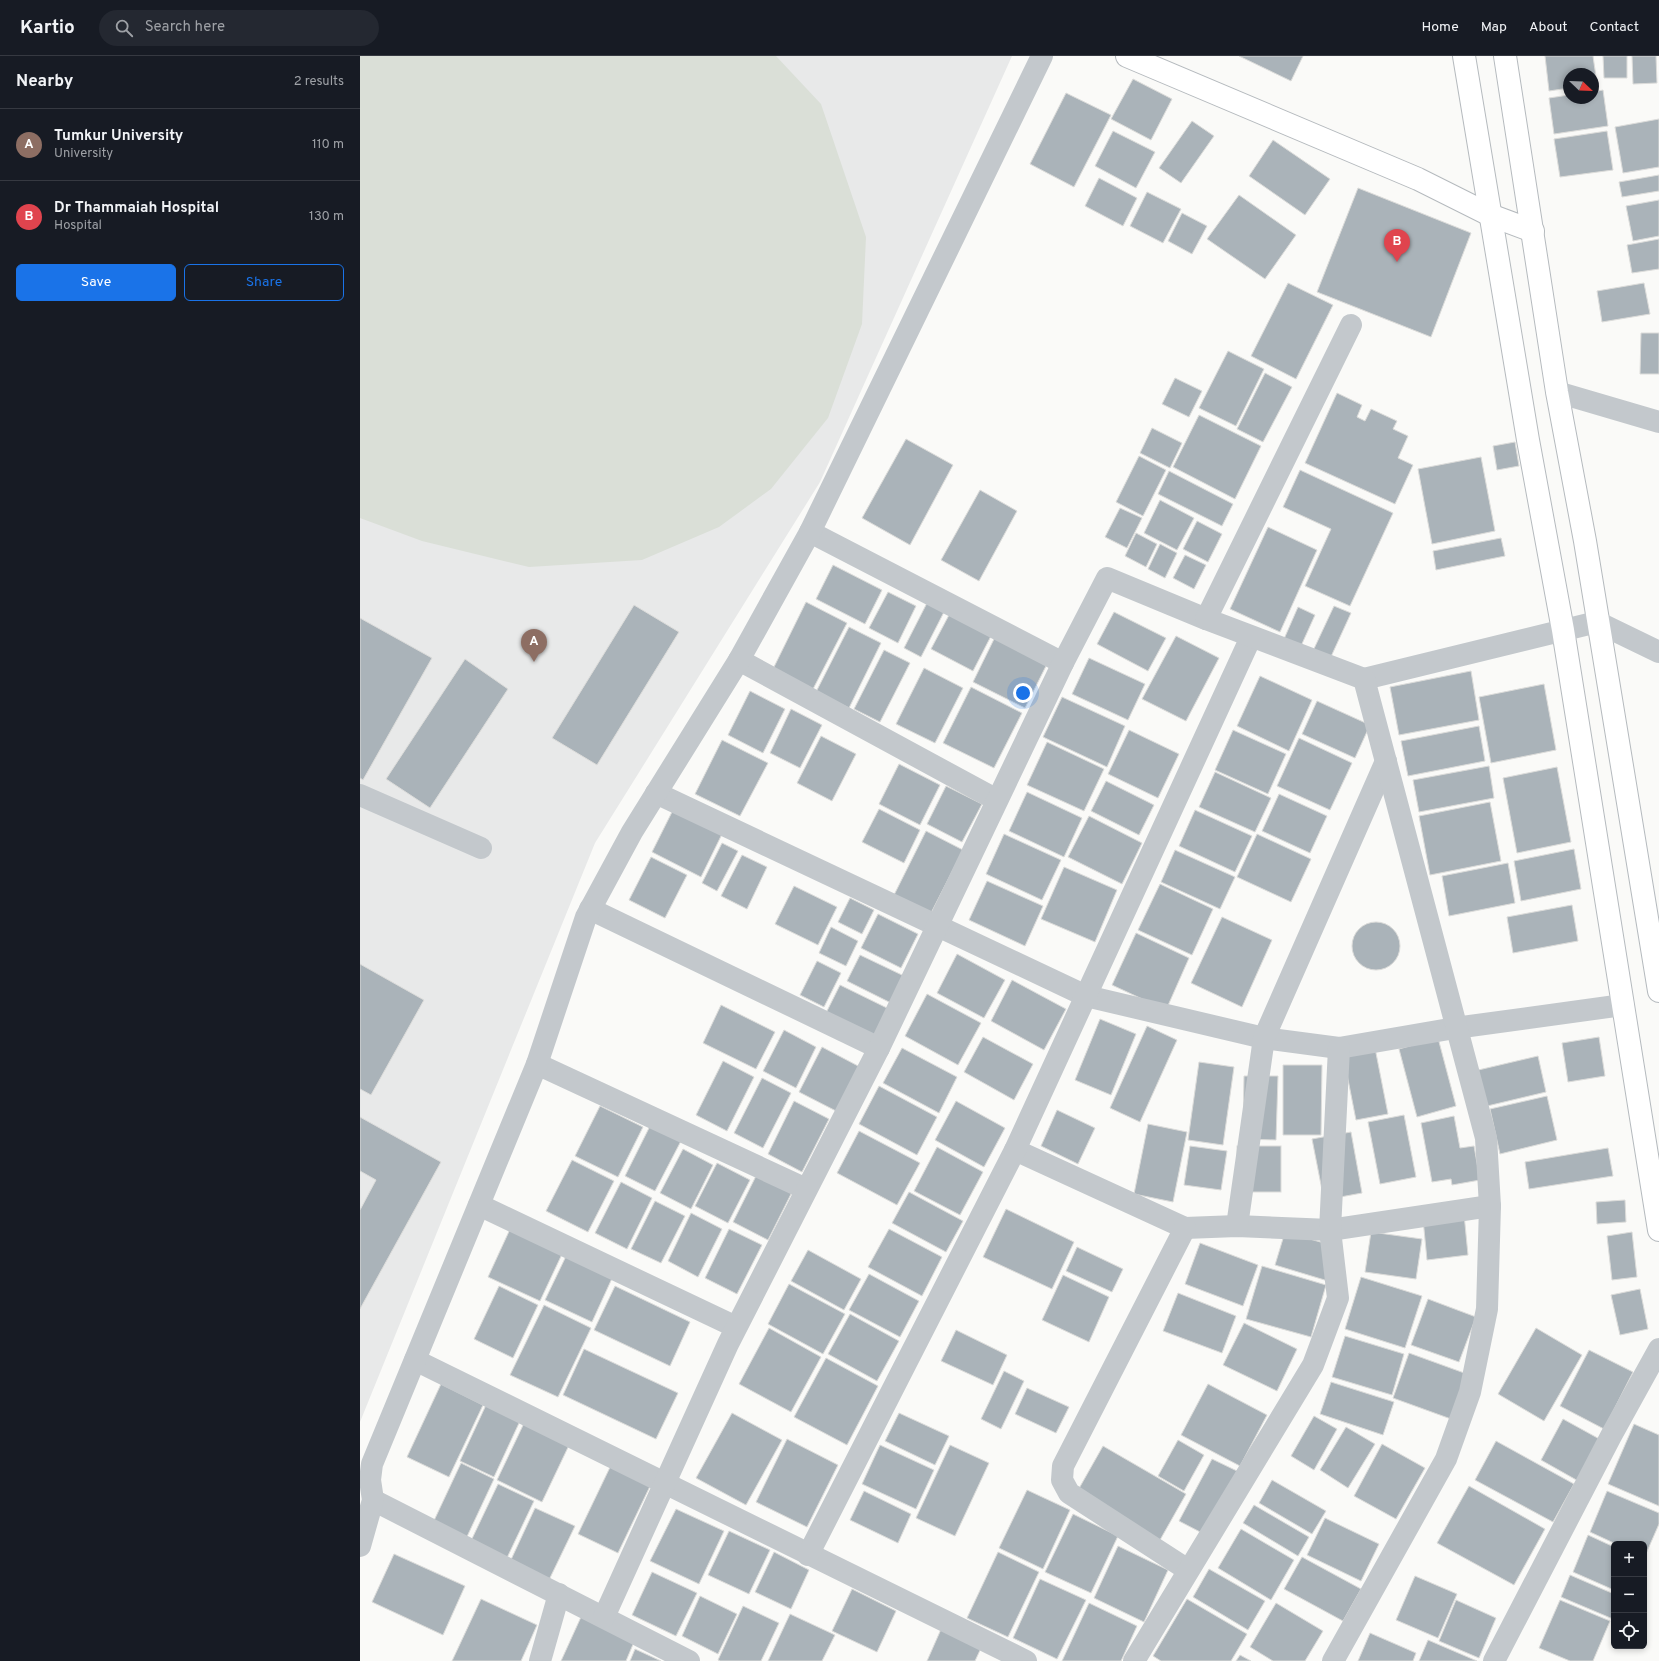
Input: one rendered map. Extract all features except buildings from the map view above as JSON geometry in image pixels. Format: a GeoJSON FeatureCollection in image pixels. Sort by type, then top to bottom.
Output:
{"type":"FeatureCollection","features":[{"type":"Feature","properties":{"kind":"main road"},"geometry":{"type":"LineString","coordinates":[[1127,56],[1418,180],[1490,215],[1533,231]]}},
{"type":"Feature","properties":{"kind":"main road"},"geometry":{"type":"LineString","coordinates":[[1464,56],[1490,215],[1563,630],[1659,1230]]}},
{"type":"Feature","properties":{"kind":"main road"},"geometry":{"type":"LineString","coordinates":[[1505,56],[1558,392],[1585,541],[1597,622],[1659,991]]}},
{"type":"Feature","properties":{"kind":"street"},"geometry":{"type":"LineString","coordinates":[[360,1546],[373,1500],[366,1461],[415,1360],[537,1064],[586,917],[632,832],[739,660],[810,532],[1042,56]]}},
{"type":"Feature","properties":{"kind":"street"},"geometry":{"type":"LineString","coordinates":[[1206,619],[1351,325]]}},
{"type":"Feature","properties":{"kind":"street"},"geometry":{"type":"LineString","coordinates":[[1558,392],[1659,422]]}},
{"type":"Feature","properties":{"kind":"street"},"geometry":{"type":"LineString","coordinates":[[810,532],[1063,663]]}},
{"type":"Feature","properties":{"kind":"street"},"geometry":{"type":"LineString","coordinates":[[604,1617],[664,1481],[736,1327],[879,1048],[1063,663],[1107,578],[1251,638],[1364,679],[1597,622],[1659,652]]}},
{"type":"Feature","properties":{"kind":"street"},"geometry":{"type":"LineString","coordinates":[[808,1555],[1015,1150],[1251,638]]}},
{"type":"Feature","properties":{"kind":"street"},"geometry":{"type":"LineString","coordinates":[[739,660],[997,800]]}},
{"type":"Feature","properties":{"kind":"street"},"geometry":{"type":"LineString","coordinates":[[1333,1661],[1446,1459],[1470,1392],[1488,1309],[1490,1206],[1486,1138],[1455,1028],[1364,679]]}},
{"type":"Feature","properties":{"kind":"street"},"geometry":{"type":"LineString","coordinates":[[1237,1226],[1264,1038],[1386,761]]}},
{"type":"Feature","properties":{"kind":"street"},"geometry":{"type":"LineString","coordinates":[[656,793],[1086,996],[1264,1038],[1339,1048],[1455,1028],[1623,1005]]}},
{"type":"Feature","properties":{"kind":"street"},"geometry":{"type":"LineString","coordinates":[[360,795],[481,848]]}},
{"type":"Feature","properties":{"kind":"street"},"geometry":{"type":"LineString","coordinates":[[590,909],[879,1048]]}},
{"type":"Feature","properties":{"kind":"street"},"geometry":{"type":"LineString","coordinates":[[1134,1661],[1188,1570],[1256,1462],[1313,1365],[1338,1298],[1330,1230],[1339,1048]]}},
{"type":"Feature","properties":{"kind":"street"},"geometry":{"type":"LineString","coordinates":[[537,1064],[806,1190]]}},
{"type":"Feature","properties":{"kind":"street"},"geometry":{"type":"LineString","coordinates":[[1015,1150],[1185,1228],[1237,1226],[1330,1230],[1490,1206]]}},
{"type":"Feature","properties":{"kind":"street"},"geometry":{"type":"LineString","coordinates":[[479,1205],[736,1327]]}},
{"type":"Feature","properties":{"kind":"street"},"geometry":{"type":"LineString","coordinates":[[1185,1228],[1063,1466],[1062,1480],[1069,1493],[1188,1570]]}},
{"type":"Feature","properties":{"kind":"street"},"geometry":{"type":"LineString","coordinates":[[1494,1661],[1611,1436],[1659,1349]]}},
{"type":"Feature","properties":{"kind":"street"},"geometry":{"type":"LineString","coordinates":[[415,1360],[664,1481],[808,1555],[1026,1661]]}},
{"type":"Feature","properties":{"kind":"street"},"geometry":{"type":"LineString","coordinates":[[373,1500],[689,1661]]}},
{"type":"Feature","properties":{"kind":"street"},"geometry":{"type":"LineString","coordinates":[[540,1661],[559,1594]]}},
{"type":"Feature","properties":{"kind":"shaded area"},"geometry":{"type":"Polygon","coordinates":[[[360,56],[1012,56],[820,482],[595,843],[360,1422],[360,56]]]}},
{"type":"Feature","properties":{"kind":"shaded area"},"geometry":{"type":"Polygon","coordinates":[[[360,56],[776,56],[821,104],[866,237],[862,324],[828,418],[771,489],[719,527],[642,560],[529,567],[422,541],[360,518],[360,56]]]}},
{"type":"Feature","properties":{"kind":"place","name":"Dr Thammaiah Hospital"},"geometry":{"type":"Point","coordinates":[1397,262]}},
{"type":"Feature","properties":{"kind":"place","name":"Tumkur University"},"geometry":{"type":"Point","coordinates":[534,662]}}]}
